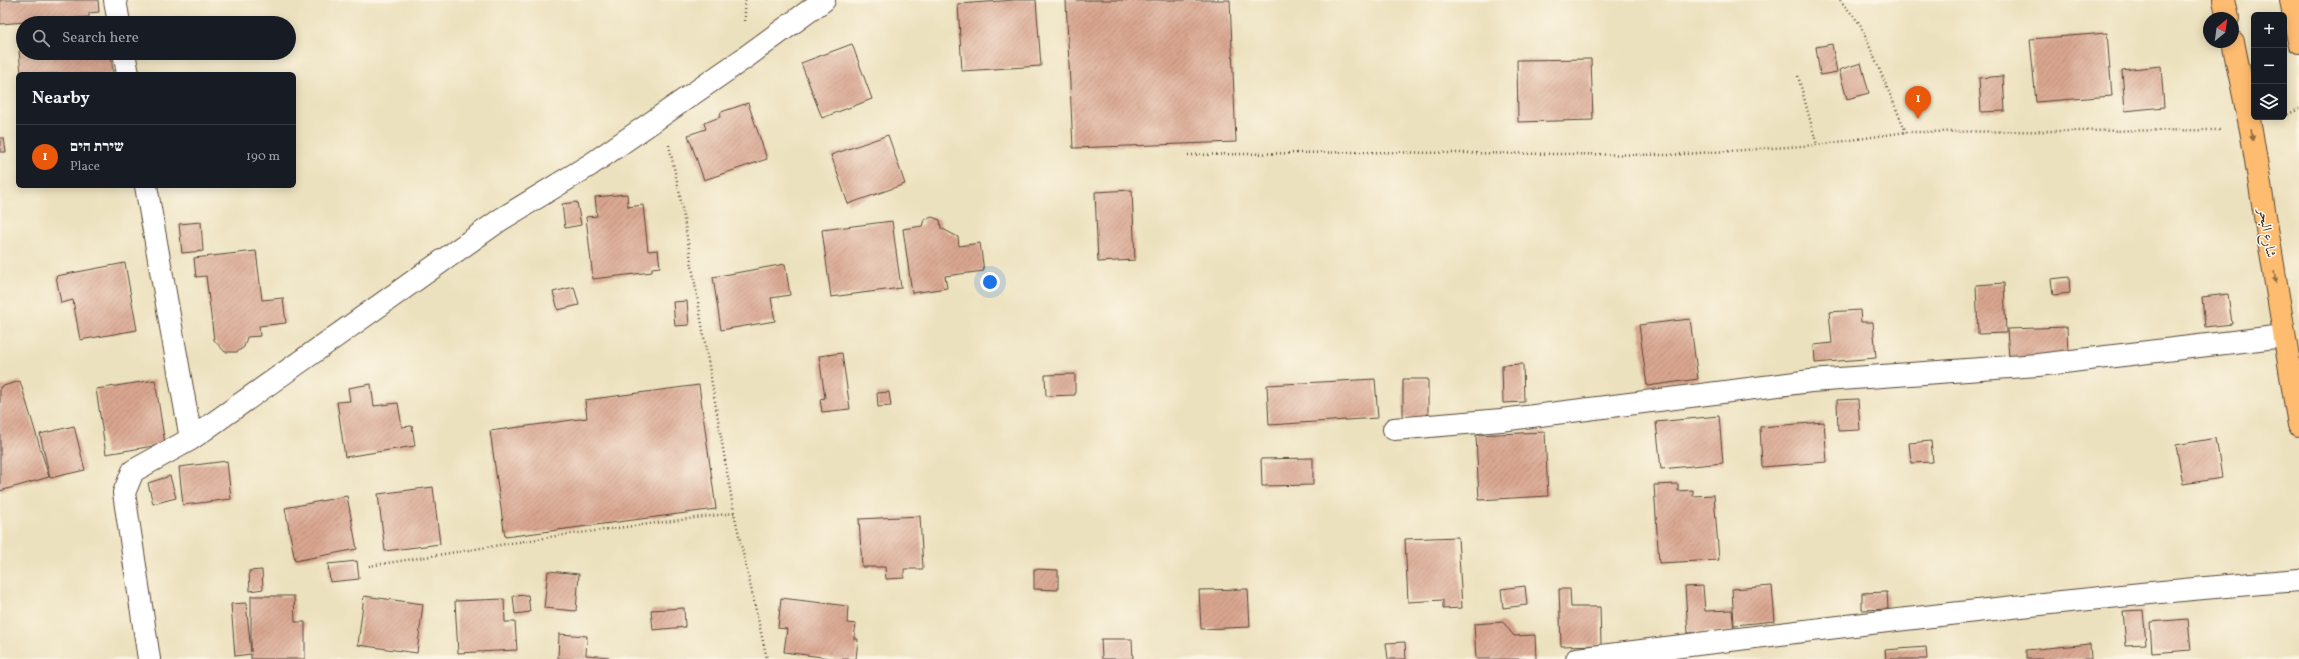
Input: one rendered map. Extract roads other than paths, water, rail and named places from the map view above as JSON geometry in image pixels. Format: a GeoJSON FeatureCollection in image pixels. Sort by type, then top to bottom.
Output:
{"type":"FeatureCollection","features":[{"type":"Feature","properties":{"kind":"main road"},"geometry":{"type":"LineString","coordinates":[[2224,0],[2227,12]]}},
{"type":"Feature","properties":{"kind":"main road"},"geometry":{"type":"LineString","coordinates":[[2291,0],[2299,42]]}},
{"type":"Feature","properties":{"kind":"main road","name":"شارع البحر"},"geometry":{"type":"LineString","coordinates":[[2234,48],[2252,130],[2299,425]]}},
{"type":"Feature","properties":{"kind":"street"},"geometry":{"type":"LineString","coordinates":[[115,0],[118,16]]}},
{"type":"Feature","properties":{"kind":"street"},"geometry":{"type":"LineString","coordinates":[[155,657],[124,493],[133,471],[192,439],[500,220],[590,165],[663,115],[824,0]]}},
{"type":"Feature","properties":{"kind":"street"},"geometry":{"type":"LineString","coordinates":[[125,60],[128,72]]}},
{"type":"Feature","properties":{"kind":"street"},"geometry":{"type":"LineString","coordinates":[[146,188],[192,439]]}},
{"type":"Feature","properties":{"kind":"street"},"geometry":{"type":"LineString","coordinates":[[1394,429],[1501,420],[1810,381],[2038,365],[2284,336]]}},
{"type":"Feature","properties":{"kind":"street"},"geometry":{"type":"LineString","coordinates":[[1577,659],[1941,615],[2142,593],[2299,580]]}},
{"type":"Feature","properties":{"kind":"place","name":"שירת הים"},"geometry":{"type":"Point","coordinates":[1918,119]}}]}
